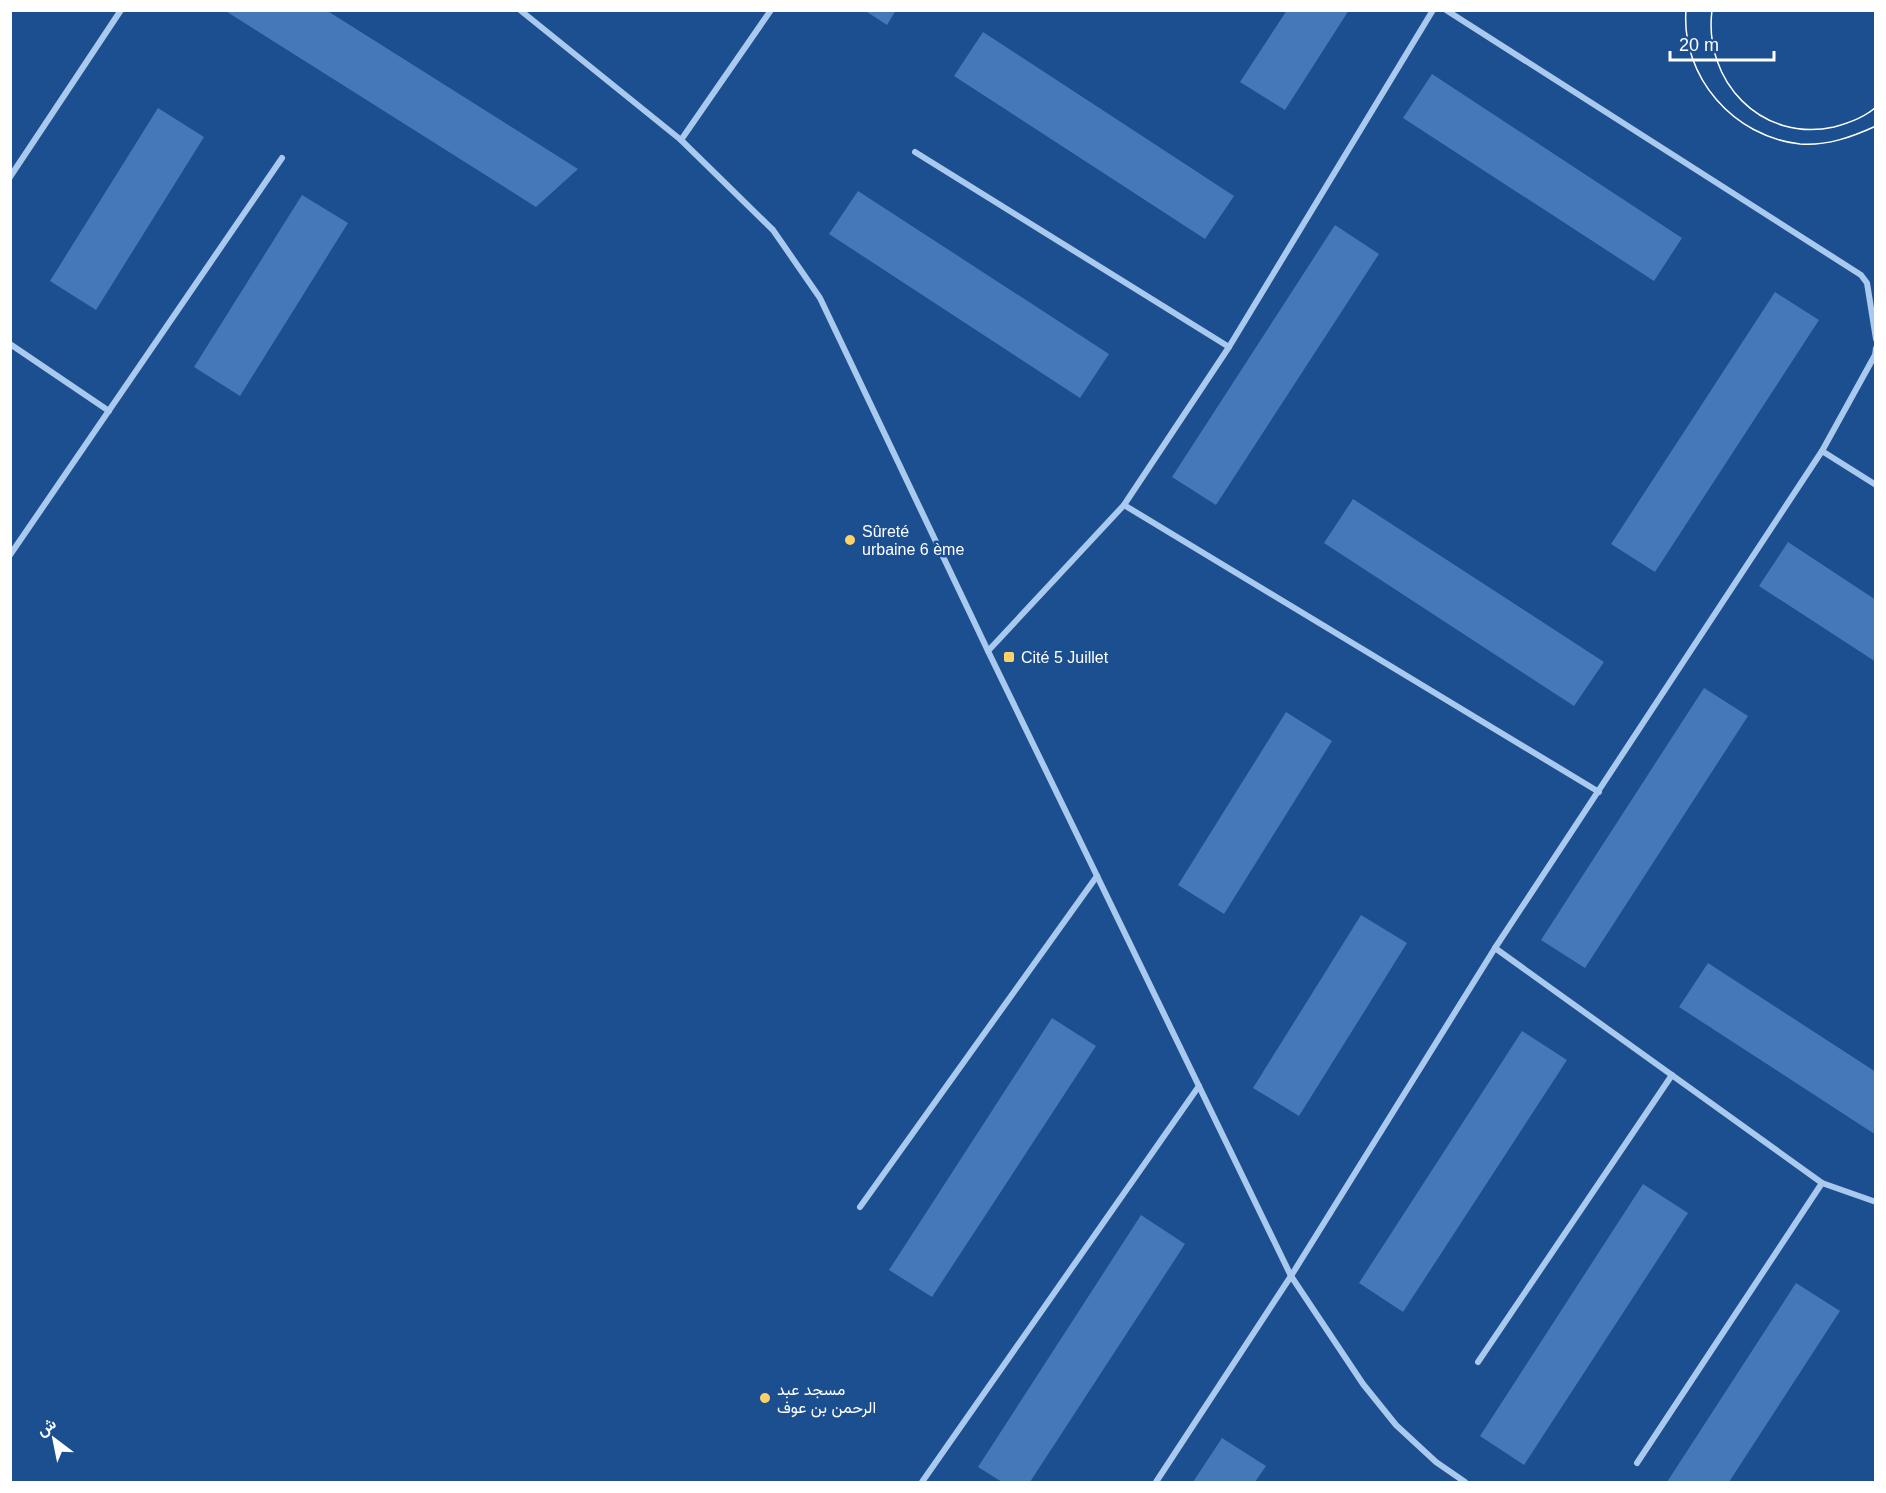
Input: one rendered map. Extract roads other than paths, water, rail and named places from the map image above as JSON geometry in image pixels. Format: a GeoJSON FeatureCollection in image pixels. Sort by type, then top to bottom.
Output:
{"type":"FeatureCollection","features":[{"type":"Feature","properties":{"kind":"street"},"geometry":{"type":"LineString","coordinates":[[10,177],[121,10]]}},
{"type":"Feature","properties":{"kind":"street"},"geometry":{"type":"LineString","coordinates":[[520,10],[681,140],[773,230],[820,298],[988,651],[1291,1276],[1363,1384],[1396,1425],[1436,1462],[1465,1482]]}},
{"type":"Feature","properties":{"kind":"street"},"geometry":{"type":"LineString","coordinates":[[681,140],[771,10]]}},
{"type":"Feature","properties":{"kind":"street"},"geometry":{"type":"LineString","coordinates":[[988,651],[1124,506],[1229,347],[1433,10]]}},
{"type":"Feature","properties":{"kind":"street"},"geometry":{"type":"LineString","coordinates":[[1446,10],[1861,274],[1867,283],[1875,339]]}},
{"type":"Feature","properties":{"kind":"street"},"geometry":{"type":"LineString","coordinates":[[915,152],[1229,347]]}},
{"type":"Feature","properties":{"kind":"street"},"geometry":{"type":"LineString","coordinates":[[10,555],[282,158]]}},
{"type":"Feature","properties":{"kind":"street"},"geometry":{"type":"LineString","coordinates":[[10,344],[109,411]]}},
{"type":"Feature","properties":{"kind":"street"},"geometry":{"type":"LineString","coordinates":[[1156,1482],[1291,1276],[1495,948],[1822,451],[1875,355],[1875,348]]}},
{"type":"Feature","properties":{"kind":"street"},"geometry":{"type":"LineString","coordinates":[[1822,451],[1875,485]]}},
{"type":"Feature","properties":{"kind":"street"},"geometry":{"type":"LineString","coordinates":[[1124,506],[1599,792]]}},
{"type":"Feature","properties":{"kind":"street"},"geometry":{"type":"LineString","coordinates":[[860,1207],[1097,876]]}},
{"type":"Feature","properties":{"kind":"street"},"geometry":{"type":"LineString","coordinates":[[1495,948],[1822,1183],[1875,1202]]}},
{"type":"Feature","properties":{"kind":"street"},"geometry":{"type":"LineString","coordinates":[[1478,1362],[1672,1075]]}},
{"type":"Feature","properties":{"kind":"street"},"geometry":{"type":"LineString","coordinates":[[922,1482],[1199,1086]]}},
{"type":"Feature","properties":{"kind":"street"},"geometry":{"type":"LineString","coordinates":[[1637,1463],[1822,1183]]}},
{"type":"Feature","properties":{"kind":"tram line"},"geometry":{"type":"LineString","coordinates":[[1686,10],[1687,35],[1692,58],[1702,80],[1716,100],[1754,130],[1776,139],[1800,144],[1820,144],[1858,134],[1876,126]]}},
{"type":"Feature","properties":{"kind":"tram line"},"geometry":{"type":"LineString","coordinates":[[1712,10],[1712,36],[1717,60],[1727,82],[1742,101],[1761,116],[1783,125],[1807,129],[1834,127],[1861,117],[1876,107]]}},
{"type":"Feature","properties":{"kind":"place","name":"Sûreté urbaine 6 ème"},"geometry":{"type":"Point","coordinates":[850,540]}},
{"type":"Feature","properties":{"kind":"place","name":"Cité 5 Juillet"},"geometry":{"type":"Point","coordinates":[1009,657]}},
{"type":"Feature","properties":{"kind":"place","name":"مسجد عبد الرحمن بن عوف"},"geometry":{"type":"Point","coordinates":[765,1398]}}]}
